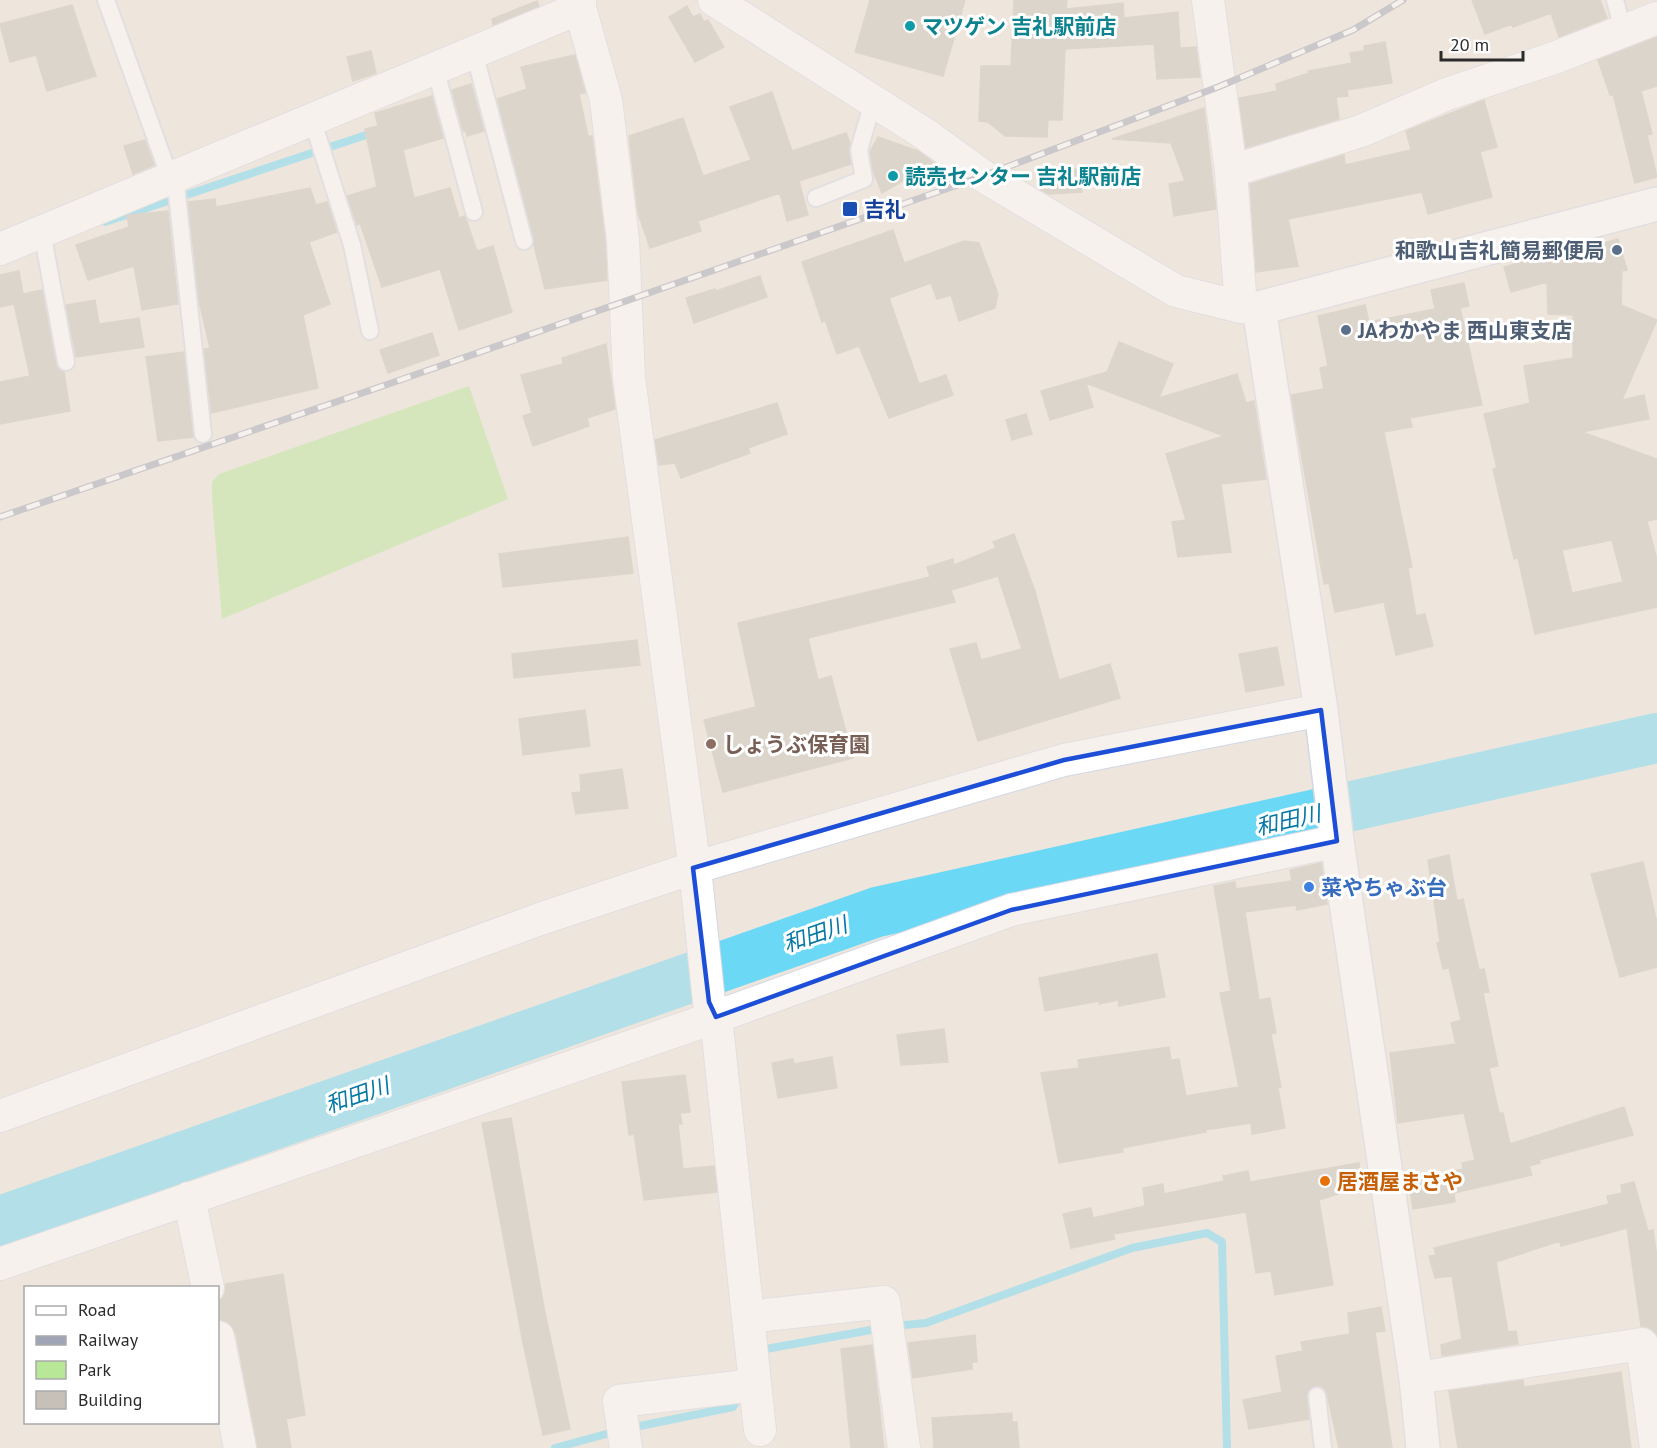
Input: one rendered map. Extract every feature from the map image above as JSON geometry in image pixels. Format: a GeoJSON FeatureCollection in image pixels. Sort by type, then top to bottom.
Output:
{"type":"FeatureCollection","features":[{"type":"Feature","properties":{"kind":"street"},"geometry":{"type":"LineString","coordinates":[[714,0],[873,100],[983,176],[1176,291],[1250,307],[1657,204]]}},
{"type":"Feature","properties":{"kind":"street"},"geometry":{"type":"LineString","coordinates":[[1208,0],[1250,307],[1321,710],[1336,835],[1416,1378],[1423,1448]]}},
{"type":"Feature","properties":{"kind":"street"},"geometry":{"type":"LineString","coordinates":[[0,249],[474,52],[580,4],[606,100],[623,240],[629,378],[712,1009],[760,1430]]}},
{"type":"Feature","properties":{"kind":"street"},"geometry":{"type":"LineString","coordinates":[[1231,171],[1361,131],[1447,94],[1554,58],[1657,18]]}},
{"type":"Feature","properties":{"kind":"street"},"geometry":{"type":"LineString","coordinates":[[0,1116],[540,919],[1064,760],[1321,710]]}},
{"type":"Feature","properties":{"kind":"street"},"geometry":{"type":"LineString","coordinates":[[0,1264],[712,1009],[1011,910],[1336,835]]}},
{"type":"Feature","properties":{"kind":"street"},"geometry":{"type":"LineString","coordinates":[[189,1198],[208,1286]]}},
{"type":"Feature","properties":{"kind":"street"},"geometry":{"type":"LineString","coordinates":[[748,1317],[884,1302],[904,1448]]}},
{"type":"Feature","properties":{"kind":"street"},"geometry":{"type":"LineString","coordinates":[[219,1342],[240,1448]]}},
{"type":"Feature","properties":{"kind":"street"},"geometry":{"type":"LineString","coordinates":[[1416,1378],[1642,1344],[1656,1448]]}},
{"type":"Feature","properties":{"kind":"street"},"geometry":{"type":"LineString","coordinates":[[626,1448],[619,1401],[756,1385]]}},
{"type":"Feature","properties":{"kind":"lane"},"geometry":{"type":"LineString","coordinates":[[106,0],[173,177],[203,434]]}},
{"type":"Feature","properties":{"kind":"lane"},"geometry":{"type":"LineString","coordinates":[[1615,0],[1623,30]]}},
{"type":"Feature","properties":{"kind":"lane"},"geometry":{"type":"LineString","coordinates":[[474,52],[524,241]]}},
{"type":"Feature","properties":{"kind":"lane"},"geometry":{"type":"LineString","coordinates":[[435,68],[474,212]]}},
{"type":"Feature","properties":{"kind":"lane"},"geometry":{"type":"LineString","coordinates":[[816,198],[864,179],[859,150],[873,100]]}},
{"type":"Feature","properties":{"kind":"lane"},"geometry":{"type":"LineString","coordinates":[[312,119],[352,245],[370,331]]}},
{"type":"Feature","properties":{"kind":"lane"},"geometry":{"type":"LineString","coordinates":[[42,232],[66,363]]}},
{"type":"Feature","properties":{"kind":"lane"},"geometry":{"type":"LineString","coordinates":[[1317,1396],[1323,1448]]}},
{"type":"Feature","properties":{"kind":"highlighted area"},"geometry":{"type":"Polygon","coordinates":[[[1321,710],[1337,841],[1011,910],[716,1017],[709,1002],[693,868],[1064,760],[1321,710]]]}},
{"type":"Feature","properties":{"kind":"green space"},"geometry":{"type":"Polygon","coordinates":[[[469,386],[508,499],[222,619],[212,498],[212,482],[219,474],[469,386]]]}},
{"type":"Feature","properties":{"kind":"building","name":"マツゲン 吉礼駅前店"},"geometry":{"type":"Polygon","coordinates":[[[870,0],[965,0],[943,76],[855,52],[870,0]]]}},
{"type":"Feature","properties":{"kind":"building"},"geometry":{"type":"Polygon","coordinates":[[[1014,0],[1067,0],[1066,9],[1123,3],[1124,18],[1178,12],[1180,48],[1196,47],[1200,77],[1157,79],[1154,44],[1065,49],[1062,120],[1048,120],[1047,137],[1005,136],[988,122],[979,121],[981,66],[1011,66],[1014,0]]]}},
{"type":"Feature","properties":{"kind":"building"},"geometry":{"type":"Polygon","coordinates":[[[1472,0],[1600,0],[1607,18],[1559,37],[1551,13],[1513,27],[1512,24],[1485,34],[1472,0]]]}},
{"type":"Feature","properties":{"kind":"building"},"geometry":{"type":"Polygon","coordinates":[[[537,1],[539,6],[493,25],[492,19],[537,1]]]}},
{"type":"Feature","properties":{"kind":"building"},"geometry":{"type":"Polygon","coordinates":[[[72,5],[96,76],[47,91],[36,55],[10,62],[0,24],[72,5]]]}},
{"type":"Feature","properties":{"kind":"building"},"geometry":{"type":"Polygon","coordinates":[[[687,6],[693,17],[700,14],[704,22],[708,20],[724,47],[695,62],[669,17],[687,6]]]}},
{"type":"Feature","properties":{"kind":"building"},"geometry":{"type":"Polygon","coordinates":[[[1657,37],[1657,86],[1641,91],[1652,134],[1647,135],[1657,177],[1635,183],[1613,94],[1610,95],[1598,60],[1657,37]]]}},
{"type":"Feature","properties":{"kind":"building"},"geometry":{"type":"Polygon","coordinates":[[[1385,42],[1392,83],[1347,90],[1348,96],[1336,97],[1339,119],[1246,148],[1239,98],[1277,91],[1276,84],[1309,73],[1308,71],[1352,63],[1350,53],[1364,51],[1364,46],[1385,42]]]}},
{"type":"Feature","properties":{"kind":"building"},"geometry":{"type":"Polygon","coordinates":[[[371,51],[376,73],[353,81],[347,57],[371,51]]]}},
{"type":"Feature","properties":{"kind":"building"},"geometry":{"type":"Polygon","coordinates":[[[575,55],[585,93],[579,94],[588,136],[592,136],[605,241],[607,280],[545,289],[497,99],[527,89],[521,67],[575,55]]]}},
{"type":"Feature","properties":{"kind":"building"},"geometry":{"type":"Polygon","coordinates":[[[471,84],[484,131],[467,136],[466,131],[463,131],[452,90],[471,84]]]}},
{"type":"Feature","properties":{"kind":"building"},"geometry":{"type":"Polygon","coordinates":[[[772,92],[792,151],[846,133],[850,143],[851,164],[799,181],[808,215],[787,221],[780,193],[698,221],[701,231],[650,248],[638,213],[629,136],[683,118],[703,176],[751,160],[730,107],[772,92]]]}},
{"type":"Feature","properties":{"kind":"building"},"geometry":{"type":"Polygon","coordinates":[[[432,96],[443,138],[403,150],[414,198],[450,188],[459,218],[465,216],[477,251],[493,246],[512,312],[459,330],[440,269],[382,287],[360,223],[357,225],[347,196],[377,187],[365,129],[378,126],[375,113],[432,96]]]}},
{"type":"Feature","properties":{"kind":"building"},"geometry":{"type":"Polygon","coordinates":[[[1484,100],[1497,147],[1480,152],[1492,197],[1428,214],[1422,192],[1288,219],[1298,266],[1256,272],[1250,184],[1344,155],[1345,165],[1411,150],[1406,131],[1484,100]]]}},
{"type":"Feature","properties":{"kind":"building"},"geometry":{"type":"Polygon","coordinates":[[[1204,108],[1216,209],[1174,216],[1169,184],[1185,181],[1171,143],[1112,139],[1204,108]]]}},
{"type":"Feature","properties":{"kind":"building","name":"読売センター 吉礼駅前店"},"geometry":{"type":"Polygon","coordinates":[[[878,137],[918,151],[934,163],[882,193],[873,171],[870,152],[878,137]]]}},
{"type":"Feature","properties":{"kind":"building"},"geometry":{"type":"Polygon","coordinates":[[[145,140],[154,165],[133,174],[124,146],[145,140]]]}},
{"type":"Feature","properties":{"kind":"building"},"geometry":{"type":"Polygon","coordinates":[[[1081,169],[1082,192],[1049,194],[1041,190],[1041,171],[1081,169]]]}},
{"type":"Feature","properties":{"kind":"building"},"geometry":{"type":"Polygon","coordinates":[[[310,188],[316,205],[327,202],[337,232],[309,242],[330,304],[303,315],[318,388],[211,413],[204,349],[210,348],[199,301],[188,202],[215,199],[216,207],[310,188]]]}},
{"type":"Feature","properties":{"kind":"building"},"geometry":{"type":"Polygon","coordinates":[[[168,211],[178,304],[142,310],[134,266],[88,280],[76,245],[129,227],[127,216],[168,211]]]}},
{"type":"Feature","properties":{"kind":"building"},"geometry":{"type":"Polygon","coordinates":[[[893,230],[904,263],[964,241],[979,243],[998,294],[995,308],[959,321],[951,295],[937,299],[931,283],[889,298],[919,384],[946,375],[953,395],[889,418],[859,346],[837,354],[825,320],[822,322],[802,262],[893,230]]]}},
{"type":"Feature","properties":{"kind":"building"},"geometry":{"type":"Polygon","coordinates":[[[1618,239],[1627,270],[1622,271],[1621,305],[1657,320],[1622,400],[1644,395],[1649,419],[1582,432],[1657,459],[1657,519],[1647,521],[1657,560],[1657,607],[1535,634],[1518,558],[1514,559],[1493,469],[1497,468],[1484,414],[1530,403],[1524,366],[1573,358],[1573,315],[1548,314],[1547,282],[1511,292],[1504,267],[1553,253],[1553,255],[1568,251],[1568,253],[1618,239]],[[1612,540],[1562,550],[1572,593],[1623,582],[1612,540]]]}},
{"type":"Feature","properties":{"kind":"building"},"geometry":{"type":"Polygon","coordinates":[[[19,271],[23,294],[42,290],[56,364],[64,372],[70,411],[0,424],[0,382],[30,376],[14,304],[0,307],[0,275],[19,271]]]}},
{"type":"Feature","properties":{"kind":"building"},"geometry":{"type":"Polygon","coordinates":[[[760,276],[767,297],[694,323],[686,298],[715,289],[716,291],[760,276]]]}},
{"type":"Feature","properties":{"kind":"building"},"geometry":{"type":"Polygon","coordinates":[[[1464,283],[1469,306],[1460,308],[1482,405],[1410,418],[1412,427],[1384,432],[1412,567],[1408,568],[1416,616],[1425,614],[1433,646],[1396,655],[1384,602],[1335,612],[1329,583],[1324,584],[1291,395],[1324,389],[1320,368],[1328,366],[1318,316],[1365,305],[1369,322],[1435,309],[1431,290],[1464,283]]]}},
{"type":"Feature","properties":{"kind":"building"},"geometry":{"type":"Polygon","coordinates":[[[95,300],[99,324],[139,318],[144,347],[76,357],[66,305],[95,300]]]}},
{"type":"Feature","properties":{"kind":"building"},"geometry":{"type":"Polygon","coordinates":[[[432,333],[439,355],[388,373],[380,350],[432,333]]]}},
{"type":"Feature","properties":{"kind":"building"},"geometry":{"type":"Polygon","coordinates":[[[1119,342],[1173,364],[1159,398],[1237,374],[1246,403],[1254,401],[1266,479],[1221,484],[1231,552],[1178,557],[1172,522],[1186,520],[1166,454],[1224,436],[1086,383],[1093,407],[1050,420],[1041,391],[1107,372],[1119,342]]]}},
{"type":"Feature","properties":{"kind":"building"},"geometry":{"type":"Polygon","coordinates":[[[606,344],[615,409],[587,418],[589,426],[533,446],[523,416],[532,413],[521,375],[563,364],[562,358],[606,344]]]}},
{"type":"Feature","properties":{"kind":"building"},"geometry":{"type":"Polygon","coordinates":[[[184,352],[193,437],[158,441],[146,357],[184,352]]]}},
{"type":"Feature","properties":{"kind":"building"},"geometry":{"type":"Polygon","coordinates":[[[777,403],[787,434],[748,448],[750,453],[681,478],[675,463],[659,465],[655,440],[777,403]]]}},
{"type":"Feature","properties":{"kind":"building"},"geometry":{"type":"Polygon","coordinates":[[[1026,414],[1032,434],[1012,440],[1006,420],[1026,414]]]}},
{"type":"Feature","properties":{"kind":"building"},"geometry":{"type":"Polygon","coordinates":[[[1014,534],[1035,591],[1059,680],[1110,664],[1120,698],[978,741],[950,649],[976,643],[981,660],[1022,649],[998,576],[951,590],[955,602],[808,638],[818,680],[831,676],[853,758],[723,792],[704,720],[756,707],[738,623],[930,577],[927,567],[953,559],[954,565],[996,548],[993,542],[1014,534]]]}},
{"type":"Feature","properties":{"kind":"building"},"geometry":{"type":"Polygon","coordinates":[[[628,537],[633,573],[503,587],[499,554],[628,537]]]}},
{"type":"Feature","properties":{"kind":"building"},"geometry":{"type":"Polygon","coordinates":[[[637,640],[640,665],[514,678],[512,654],[637,640]]]}},
{"type":"Feature","properties":{"kind":"building"},"geometry":{"type":"Polygon","coordinates":[[[1277,647],[1284,685],[1246,692],[1239,654],[1277,647]]]}},
{"type":"Feature","properties":{"kind":"building"},"geometry":{"type":"Polygon","coordinates":[[[585,710],[590,746],[523,755],[519,719],[585,710]]]}},
{"type":"Feature","properties":{"kind":"building"},"geometry":{"type":"Polygon","coordinates":[[[622,769],[628,808],[576,814],[572,793],[581,792],[580,775],[622,769]]]}},
{"type":"Feature","properties":{"kind":"building"},"geometry":{"type":"Polygon","coordinates":[[[1449,855],[1457,901],[1463,899],[1479,970],[1484,969],[1489,992],[1483,993],[1498,1066],[1489,1068],[1499,1113],[1503,1113],[1510,1144],[1624,1107],[1633,1135],[1539,1160],[1540,1163],[1529,1166],[1532,1175],[1454,1193],[1455,1202],[1413,1209],[1409,1184],[1417,1183],[1416,1178],[1463,1169],[1462,1163],[1475,1160],[1464,1113],[1398,1123],[1390,1053],[1456,1044],[1451,1023],[1461,1020],[1449,968],[1443,969],[1437,943],[1440,942],[1428,860],[1449,855]]]}},
{"type":"Feature","properties":{"kind":"building"},"geometry":{"type":"Polygon","coordinates":[[[1643,862],[1657,923],[1657,967],[1620,977],[1591,874],[1643,862]]]}},
{"type":"Feature","properties":{"kind":"building"},"geometry":{"type":"Polygon","coordinates":[[[1321,863],[1327,904],[1297,910],[1296,905],[1245,912],[1259,1000],[1270,998],[1276,1033],[1271,1034],[1281,1087],[1278,1088],[1285,1128],[1252,1134],[1251,1123],[1205,1130],[1206,1132],[1122,1148],[1123,1152],[1059,1163],[1041,1073],[1079,1068],[1078,1060],[1169,1047],[1171,1060],[1179,1059],[1186,1096],[1239,1087],[1220,993],[1231,991],[1214,886],[1235,882],[1236,889],[1292,881],[1290,870],[1321,863]]]}},
{"type":"Feature","properties":{"kind":"building"},"geometry":{"type":"Polygon","coordinates":[[[1157,954],[1165,997],[1119,1006],[1118,1000],[1099,1004],[1099,1001],[1045,1011],[1039,978],[1157,954]]]}},
{"type":"Feature","properties":{"kind":"building"},"geometry":{"type":"Polygon","coordinates":[[[944,1029],[948,1062],[901,1065],[897,1035],[944,1029]]]}},
{"type":"Feature","properties":{"kind":"building"},"geometry":{"type":"Polygon","coordinates":[[[832,1057],[837,1088],[778,1098],[772,1063],[793,1059],[794,1064],[832,1057]]]}},
{"type":"Feature","properties":{"kind":"building"},"geometry":{"type":"Polygon","coordinates":[[[685,1075],[690,1112],[680,1113],[682,1124],[678,1124],[683,1169],[714,1166],[717,1192],[644,1200],[634,1134],[629,1135],[622,1082],[685,1075]]]}},
{"type":"Feature","properties":{"kind":"building"},"geometry":{"type":"Polygon","coordinates":[[[511,1118],[544,1308],[570,1429],[543,1435],[523,1343],[482,1123],[511,1118]]]}},
{"type":"Feature","properties":{"kind":"building"},"geometry":{"type":"Polygon","coordinates":[[[1359,1163],[1361,1187],[1319,1200],[1333,1285],[1275,1295],[1271,1271],[1256,1273],[1246,1212],[1113,1234],[1115,1239],[1071,1248],[1063,1214],[1091,1208],[1093,1218],[1145,1206],[1143,1188],[1163,1184],[1164,1194],[1224,1181],[1223,1176],[1248,1171],[1250,1182],[1359,1163]]]}},
{"type":"Feature","properties":{"kind":"building"},"geometry":{"type":"Polygon","coordinates":[[[1634,1182],[1648,1231],[1653,1230],[1657,1257],[1657,1335],[1649,1328],[1641,1326],[1627,1228],[1561,1246],[1560,1241],[1496,1262],[1508,1332],[1516,1331],[1518,1344],[1442,1356],[1441,1345],[1462,1339],[1452,1276],[1435,1278],[1429,1256],[1436,1255],[1434,1248],[1609,1204],[1607,1196],[1622,1193],[1621,1185],[1634,1182]]]}},
{"type":"Feature","properties":{"kind":"building"},"geometry":{"type":"Polygon","coordinates":[[[283,1274],[305,1415],[286,1419],[291,1448],[258,1448],[236,1334],[231,1325],[219,1320],[219,1302],[225,1294],[226,1284],[283,1274]]]}},
{"type":"Feature","properties":{"kind":"building"},"geometry":{"type":"Polygon","coordinates":[[[1381,1307],[1385,1331],[1375,1332],[1392,1448],[1339,1448],[1327,1394],[1322,1387],[1316,1386],[1307,1392],[1309,1419],[1249,1429],[1243,1400],[1282,1392],[1276,1356],[1303,1351],[1301,1342],[1350,1334],[1348,1313],[1381,1307]]]}},
{"type":"Feature","properties":{"kind":"building"},"geometry":{"type":"Polygon","coordinates":[[[975,1335],[977,1362],[972,1362],[972,1369],[913,1378],[908,1343],[975,1335]]]}},
{"type":"Feature","properties":{"kind":"building"},"geometry":{"type":"Polygon","coordinates":[[[872,1345],[884,1448],[851,1448],[841,1349],[872,1345]]]}},
{"type":"Feature","properties":{"kind":"building"},"geometry":{"type":"Polygon","coordinates":[[[1621,1372],[1631,1448],[1458,1448],[1449,1391],[1523,1380],[1524,1387],[1621,1372]]]}},
{"type":"Feature","properties":{"kind":"building"},"geometry":{"type":"Polygon","coordinates":[[[1012,1413],[1012,1422],[1017,1422],[1019,1448],[934,1448],[932,1418],[1012,1413]]]}},
{"type":"Feature","properties":{"kind":"waterway"},"geometry":{"type":"LineString","coordinates":[[105,222],[375,132]]}},
{"type":"Feature","properties":{"kind":"waterway","name":"和田川"},"geometry":{"type":"LineString","coordinates":[[0,1221],[877,912],[1657,738]]}},
{"type":"Feature","properties":{"kind":"waterway"},"geometry":{"type":"LineString","coordinates":[[894,1326],[926,1323],[1132,1248],[1207,1233],[1222,1242],[1227,1448]]}},
{"type":"Feature","properties":{"kind":"waterway"},"geometry":{"type":"LineString","coordinates":[[762,1355],[766,1349],[882,1328]]}},
{"type":"Feature","properties":{"kind":"waterway"},"geometry":{"type":"LineString","coordinates":[[630,1428],[733,1407],[740,1395]]}},
{"type":"Feature","properties":{"kind":"waterway"},"geometry":{"type":"LineString","coordinates":[[555,1448],[617,1431]]}},
{"type":"Feature","properties":{"kind":"railway"},"geometry":{"type":"LineString","coordinates":[[0,517],[983,176],[1218,87],[1353,30],[1403,0]]}},
{"type":"Feature","properties":{"kind":"place","name":"マツゲン 吉礼駅前店"},"geometry":{"type":"Point","coordinates":[910,26]}},
{"type":"Feature","properties":{"kind":"place","name":"読売センター 吉礼駅前店"},"geometry":{"type":"Point","coordinates":[893,176]}},
{"type":"Feature","properties":{"kind":"place","name":"吉礼"},"geometry":{"type":"Point","coordinates":[850,209]}},
{"type":"Feature","properties":{"kind":"place","name":"和歌山吉礼簡易郵便局"},"geometry":{"type":"Point","coordinates":[1617,250]}},
{"type":"Feature","properties":{"kind":"place","name":"JAわかやま 西山東支店"},"geometry":{"type":"Point","coordinates":[1346,330]}},
{"type":"Feature","properties":{"kind":"place","name":"しょうぶ保育園"},"geometry":{"type":"Point","coordinates":[711,744]}},
{"type":"Feature","properties":{"kind":"place","name":"菜やちゃぶ台"},"geometry":{"type":"Point","coordinates":[1309,887]}},
{"type":"Feature","properties":{"kind":"place","name":"居酒屋まさや"},"geometry":{"type":"Point","coordinates":[1325,1181]}}]}
